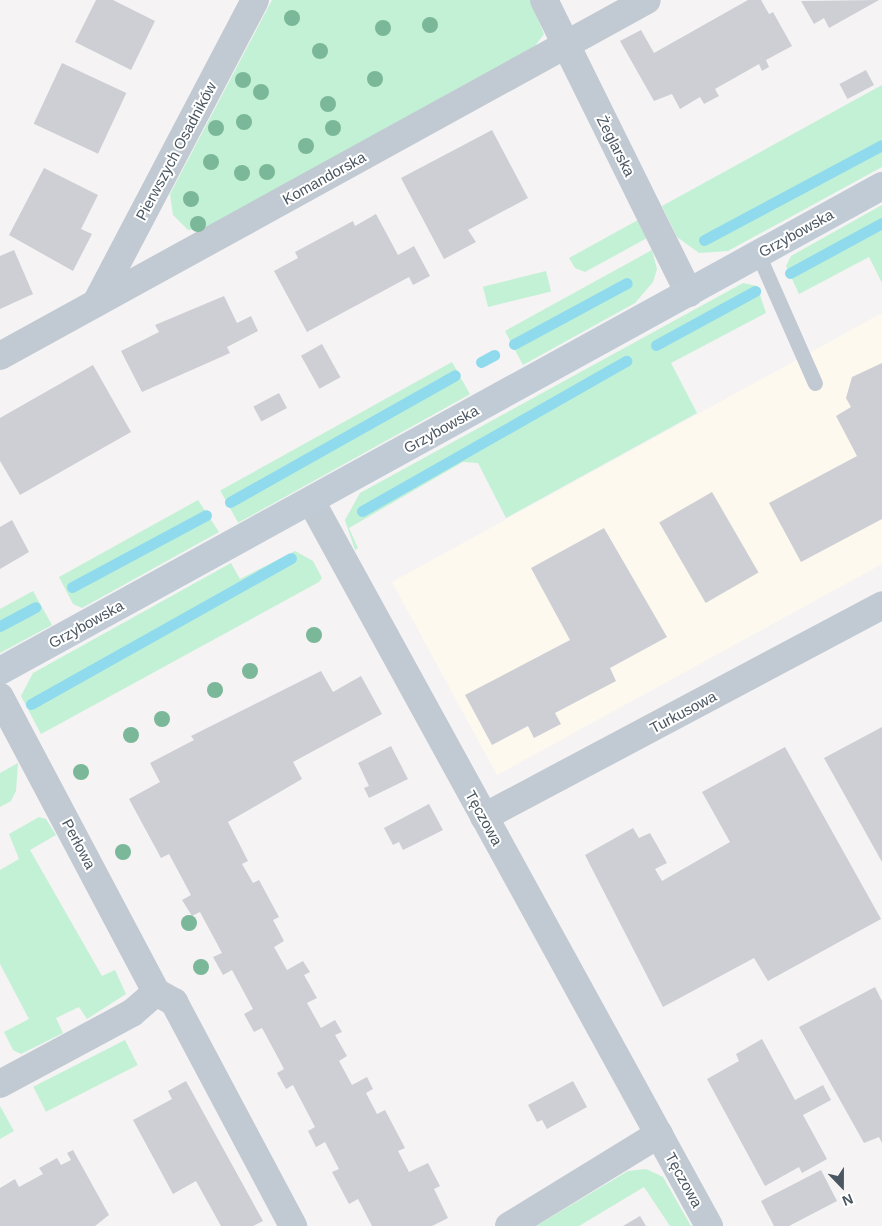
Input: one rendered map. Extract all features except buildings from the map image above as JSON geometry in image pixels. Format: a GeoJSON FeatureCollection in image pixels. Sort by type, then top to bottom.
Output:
{"type":"FeatureCollection","features":[{"type":"Feature","properties":{"kind":"street","name":"Pierwszych Osadników"},"geometry":{"type":"LineString","coordinates":[[96,302],[255,0]]}},
{"type":"Feature","properties":{"kind":"street","name":"Żeglarska"},"geometry":{"type":"LineString","coordinates":[[544,0],[689,292]]}},
{"type":"Feature","properties":{"kind":"street","name":"Komandorska"},"geometry":{"type":"LineString","coordinates":[[0,356],[647,0]]}},
{"type":"Feature","properties":{"kind":"street","name":"Grzybowska"},"geometry":{"type":"LineString","coordinates":[[0,671],[882,186]]}},
{"type":"Feature","properties":{"kind":"street","name":"Tęczowa"},"geometry":{"type":"LineString","coordinates":[[310,500],[709,1226]]}},
{"type":"Feature","properties":{"kind":"street","name":"Turkusowa"},"geometry":{"type":"LineString","coordinates":[[484,818],[882,605]]}},
{"type":"Feature","properties":{"kind":"street","name":"Perłowa"},"geometry":{"type":"LineString","coordinates":[[0,698],[156,992],[174,1002],[293,1226]]}},
{"type":"Feature","properties":{"kind":"street"},"geometry":{"type":"LineString","coordinates":[[0,1084],[132,1012],[156,992]]}},
{"type":"Feature","properties":{"kind":"street","name":"Tęczowa"},"geometry":{"type":"LineString","coordinates":[[509,1226],[659,1134]]}},
{"type":"Feature","properties":{"kind":"lane"},"geometry":{"type":"LineString","coordinates":[[758,254],[815,383]]}},
{"type":"Feature","properties":{"kind":"shaded area"},"geometry":{"type":"Polygon","coordinates":[[[882,313],[882,564],[497,775],[392,582],[882,313]]]}},
{"type":"Feature","properties":{"kind":"green space"},"geometry":{"type":"Polygon","coordinates":[[[272,0],[530,0],[544,34],[535,46],[204,229],[188,230],[173,215],[170,194],[272,0]]]}},
{"type":"Feature","properties":{"kind":"green space"},"geometry":{"type":"Polygon","coordinates":[[[882,85],[882,167],[728,251],[699,253],[677,237],[662,206],[882,85]]]}},
{"type":"Feature","properties":{"kind":"green space"},"geometry":{"type":"Polygon","coordinates":[[[882,205],[882,283],[869,257],[799,294],[786,266],[791,256],[882,205]]]}},
{"type":"Feature","properties":{"kind":"green space"},"geometry":{"type":"Polygon","coordinates":[[[638,220],[647,238],[585,272],[575,268],[569,258],[638,220]]]}},
{"type":"Feature","properties":{"kind":"green space"},"geometry":{"type":"Polygon","coordinates":[[[652,250],[657,269],[653,282],[635,303],[523,365],[505,331],[652,250]]]}},
{"type":"Feature","properties":{"kind":"green space"},"geometry":{"type":"Polygon","coordinates":[[[546,271],[551,291],[488,307],[483,287],[546,271]]]}},
{"type":"Feature","properties":{"kind":"green space"},"geometry":{"type":"Polygon","coordinates":[[[743,283],[757,286],[766,313],[671,363],[697,413],[506,518],[478,463],[463,462],[349,528],[358,548],[355,550],[345,520],[360,493],[743,283]]]}},
{"type":"Feature","properties":{"kind":"green space"},"geometry":{"type":"Polygon","coordinates":[[[452,362],[470,394],[238,523],[220,490],[452,362]]]}},
{"type":"Feature","properties":{"kind":"green space"},"geometry":{"type":"Polygon","coordinates":[[[198,500],[219,532],[82,608],[73,604],[59,577],[198,500]]]}},
{"type":"Feature","properties":{"kind":"green space"},"geometry":{"type":"Polygon","coordinates":[[[295,551],[313,561],[322,578],[319,582],[41,734],[21,696],[33,673],[231,563],[240,579],[295,551]]]}},
{"type":"Feature","properties":{"kind":"green space"},"geometry":{"type":"Polygon","coordinates":[[[33,591],[52,625],[0,653],[0,609],[33,591]]]}},
{"type":"Feature","properties":{"kind":"green space"},"geometry":{"type":"Polygon","coordinates":[[[18,763],[16,791],[11,801],[0,807],[0,773],[18,763]]]}},
{"type":"Feature","properties":{"kind":"green space"},"geometry":{"type":"Polygon","coordinates":[[[39,817],[46,819],[56,835],[30,850],[102,976],[115,970],[126,994],[87,1019],[79,1007],[56,1018],[63,1033],[21,1054],[13,1050],[4,1032],[29,1019],[0,964],[0,870],[19,859],[9,834],[39,817]]]}},
{"type":"Feature","properties":{"kind":"green space"},"geometry":{"type":"Polygon","coordinates":[[[125,1040],[138,1065],[46,1112],[33,1087],[125,1040]]]}},
{"type":"Feature","properties":{"kind":"green space"},"geometry":{"type":"Polygon","coordinates":[[[0,1106],[14,1131],[0,1139],[0,1106]]]}},
{"type":"Feature","properties":{"kind":"green space"},"geometry":{"type":"Polygon","coordinates":[[[646,1169],[663,1177],[691,1226],[670,1226],[644,1187],[579,1226],[536,1226],[628,1171],[646,1169]]]}},
{"type":"Feature","properties":{"kind":"waterway"},"geometry":{"type":"LineString","coordinates":[[704,240],[882,145]]}},
{"type":"Feature","properties":{"kind":"waterway"},"geometry":{"type":"LineString","coordinates":[[790,273],[882,223]]}},
{"type":"Feature","properties":{"kind":"waterway"},"geometry":{"type":"LineString","coordinates":[[514,344],[627,283]]}},
{"type":"Feature","properties":{"kind":"waterway"},"geometry":{"type":"LineString","coordinates":[[656,345],[755,291]]}},
{"type":"Feature","properties":{"kind":"waterway"},"geometry":{"type":"LineString","coordinates":[[481,362],[494,355]]}},
{"type":"Feature","properties":{"kind":"waterway"},"geometry":{"type":"LineString","coordinates":[[362,511],[626,361]]}},
{"type":"Feature","properties":{"kind":"waterway"},"geometry":{"type":"LineString","coordinates":[[230,502],[455,375]]}},
{"type":"Feature","properties":{"kind":"waterway"},"geometry":{"type":"LineString","coordinates":[[72,587],[206,515]]}},
{"type":"Feature","properties":{"kind":"waterway"},"geometry":{"type":"LineString","coordinates":[[31,704],[291,558]]}},
{"type":"Feature","properties":{"kind":"waterway"},"geometry":{"type":"LineString","coordinates":[[0,626],[35,607]]}}]}
